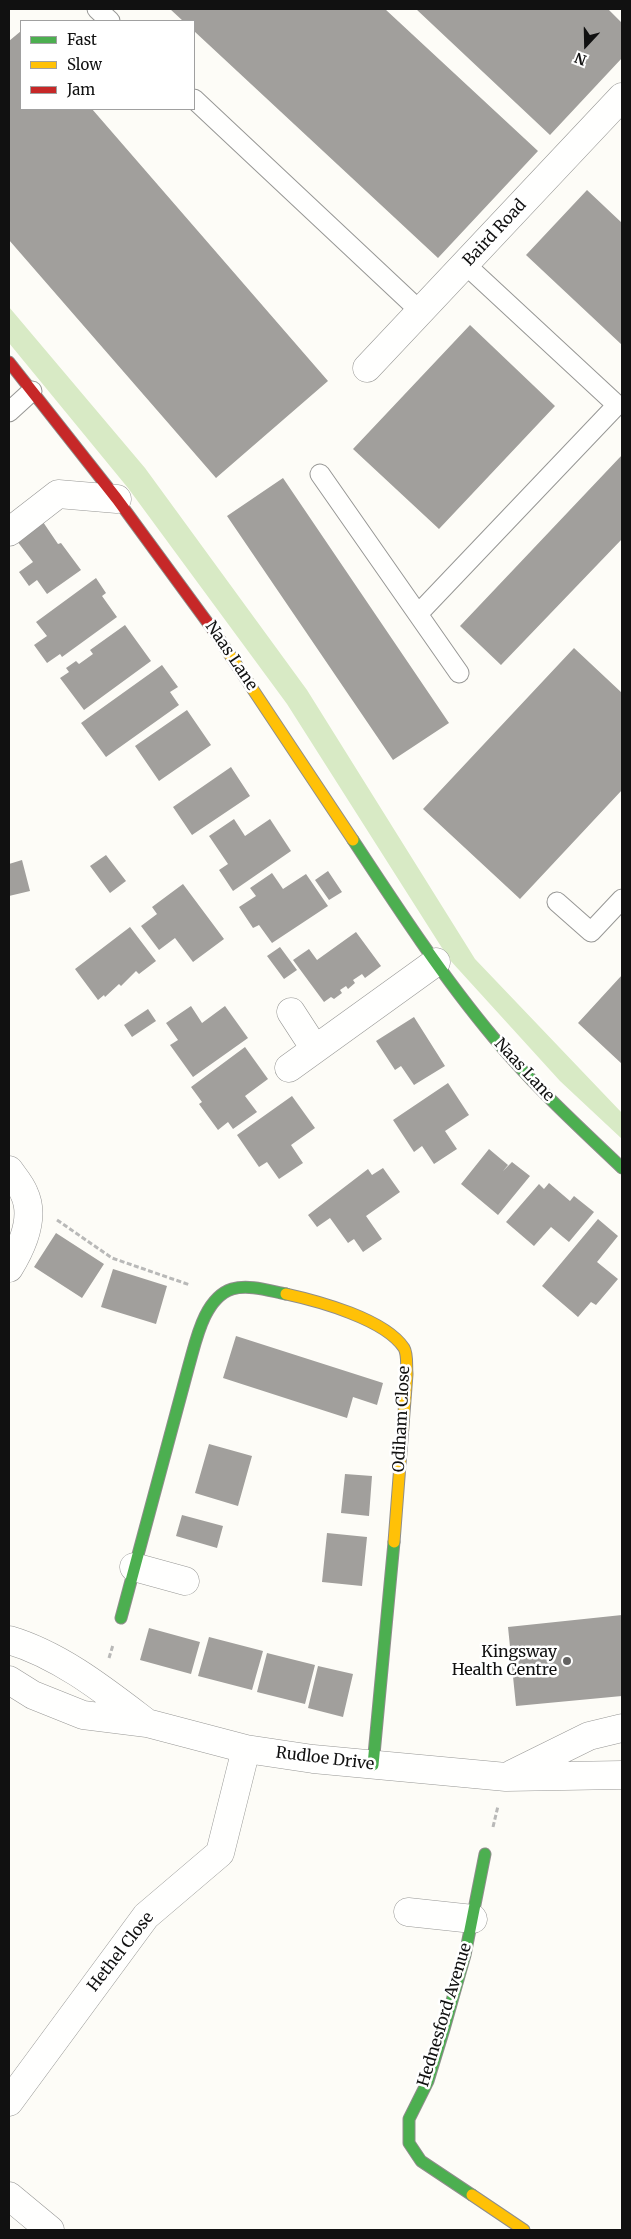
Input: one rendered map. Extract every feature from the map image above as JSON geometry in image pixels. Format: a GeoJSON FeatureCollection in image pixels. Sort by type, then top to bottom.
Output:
{"type":"FeatureCollection","features":[{"type":"Feature","properties":{"kind":"street","name":"Baird Road"},"geometry":{"type":"LineString","coordinates":[[367,368],[466,265],[622,97]]}},
{"type":"Feature","properties":{"kind":"street","name":"Naas Lane"},"geometry":{"type":"LineString","coordinates":[[9,362],[117,499],[199,609],[436,962],[492,1037],[529,1078],[622,1168]]}},
{"type":"Feature","properties":{"kind":"street"},"geometry":{"type":"LineString","coordinates":[[9,532],[58,494],[117,499]]}},
{"type":"Feature","properties":{"kind":"street"},"geometry":{"type":"LineString","coordinates":[[289,1068],[436,962]]}},
{"type":"Feature","properties":{"kind":"street"},"geometry":{"type":"LineString","coordinates":[[291,1012],[316,1049]]}},
{"type":"Feature","properties":{"kind":"street"},"geometry":{"type":"LineString","coordinates":[[9,1170],[26,1198],[30,1216],[23,1239],[9,1268]]}},
{"type":"Feature","properties":{"kind":"street","name":"Odiham Close"},"geometry":{"type":"LineString","coordinates":[[121,1618],[201,1324],[214,1302],[232,1289],[262,1289],[327,1304],[392,1334],[405,1350],[407,1374],[397,1515],[373,1765]]}},
{"type":"Feature","properties":{"kind":"street"},"geometry":{"type":"LineString","coordinates":[[134,1567],[185,1581]]}},
{"type":"Feature","properties":{"kind":"street","name":"Rudloe Drive"},"geometry":{"type":"LineString","coordinates":[[9,1640],[22,1644],[71,1668],[147,1722]]}},
{"type":"Feature","properties":{"kind":"street","name":"Rudloe Drive"},"geometry":{"type":"LineString","coordinates":[[9,1680],[33,1695],[83,1716],[147,1722],[246,1749],[313,1759],[506,1777],[622,1775]]}},
{"type":"Feature","properties":{"kind":"street"},"geometry":{"type":"LineString","coordinates":[[506,1777],[589,1736],[622,1728]]}},
{"type":"Feature","properties":{"kind":"street","name":"Hethel Close"},"geometry":{"type":"LineString","coordinates":[[9,2102],[146,1916],[220,1853],[246,1749]]}},
{"type":"Feature","properties":{"kind":"street","name":"Hednesford Avenue"},"geometry":{"type":"LineString","coordinates":[[485,1854],[473,1919],[462,1964],[428,2081],[409,2119],[409,2143],[421,2161],[524,2230]]}},
{"type":"Feature","properties":{"kind":"street","name":"Hednesford Avenue"},"geometry":{"type":"LineString","coordinates":[[408,1912],[473,1919]]}},
{"type":"Feature","properties":{"kind":"street"},"geometry":{"type":"LineString","coordinates":[[9,2196],[50,2230]]}},
{"type":"Feature","properties":{"kind":"lane"},"geometry":{"type":"LineString","coordinates":[[97,9],[109,20]]}},
{"type":"Feature","properties":{"kind":"lane"},"geometry":{"type":"LineString","coordinates":[[195,100],[421,312]]}},
{"type":"Feature","properties":{"kind":"lane"},"geometry":{"type":"LineString","coordinates":[[418,614],[617,405],[466,265]]}},
{"type":"Feature","properties":{"kind":"lane"},"geometry":{"type":"LineString","coordinates":[[9,412],[32,391]]}},
{"type":"Feature","properties":{"kind":"lane"},"geometry":{"type":"LineString","coordinates":[[320,474],[459,673]]}},
{"type":"Feature","properties":{"kind":"lane"},"geometry":{"type":"LineString","coordinates":[[557,902],[591,932],[622,899]]}},
{"type":"Feature","properties":{"kind":"path"},"geometry":{"type":"LineString","coordinates":[[26,1198],[112,1258],[222,1297]]}},
{"type":"Feature","properties":{"kind":"path"},"geometry":{"type":"LineString","coordinates":[[485,1854],[506,1777]]}},
{"type":"Feature","properties":{"kind":"green space"},"geometry":{"type":"Polygon","coordinates":[[[9,307],[145,468],[307,690],[475,959],[622,1113],[622,1139],[560,1081],[449,959],[287,704],[128,488],[9,343],[9,307]]]}},
{"type":"Feature","properties":{"kind":"building"},"geometry":{"type":"Polygon","coordinates":[[[170,9],[385,9],[538,151],[438,258],[195,32],[195,20],[182,20],[170,9]]]}},
{"type":"Feature","properties":{"kind":"building"},"geometry":{"type":"Polygon","coordinates":[[[416,9],[608,9],[622,23],[622,58],[550,135],[416,9]]]}},
{"type":"Feature","properties":{"kind":"building"},"geometry":{"type":"Polygon","coordinates":[[[20,32],[20,110],[93,110],[328,381],[216,478],[9,240],[9,41],[20,32]]]}},
{"type":"Feature","properties":{"kind":"building"},"geometry":{"type":"Polygon","coordinates":[[[587,190],[622,223],[622,345],[526,255],[587,190]]]}},
{"type":"Feature","properties":{"kind":"building"},"geometry":{"type":"Polygon","coordinates":[[[470,325],[555,406],[439,529],[353,449],[470,325]]]}},
{"type":"Feature","properties":{"kind":"building"},"geometry":{"type":"Polygon","coordinates":[[[622,455],[622,539],[501,665],[460,626],[622,455]]]}},
{"type":"Feature","properties":{"kind":"building"},"geometry":{"type":"Polygon","coordinates":[[[283,478],[449,723],[393,760],[227,516],[283,478]]]}},
{"type":"Feature","properties":{"kind":"building"},"geometry":{"type":"Polygon","coordinates":[[[43,522],[58,544],[61,543],[81,570],[47,594],[37,580],[29,586],[19,572],[33,562],[17,541],[43,522]]]}},
{"type":"Feature","properties":{"kind":"building"},"geometry":{"type":"Polygon","coordinates":[[[96,578],[106,593],[102,596],[117,617],[62,657],[60,654],[47,663],[34,645],[47,636],[36,622],[96,578]]]}},
{"type":"Feature","properties":{"kind":"building"},"geometry":{"type":"Polygon","coordinates":[[[125,625],[151,661],[84,710],[60,678],[69,672],[66,668],[76,661],[79,664],[93,654],[90,650],[125,625]]]}},
{"type":"Feature","properties":{"kind":"building"},"geometry":{"type":"Polygon","coordinates":[[[574,648],[622,693],[622,790],[520,899],[423,809],[574,648]]]}},
{"type":"Feature","properties":{"kind":"building"},"geometry":{"type":"Polygon","coordinates":[[[162,665],[178,687],[170,692],[179,705],[106,757],[81,723],[162,665]]]}},
{"type":"Feature","properties":{"kind":"building"},"geometry":{"type":"Polygon","coordinates":[[[187,710],[211,745],[159,781],[135,746],[187,710]]]}},
{"type":"Feature","properties":{"kind":"building"},"geometry":{"type":"Polygon","coordinates":[[[231,767],[250,796],[192,835],[173,807],[231,767]]]}},
{"type":"Feature","properties":{"kind":"building"},"geometry":{"type":"Polygon","coordinates":[[[234,819],[245,836],[270,819],[291,851],[233,891],[219,870],[228,864],[209,836],[234,819]]]}},
{"type":"Feature","properties":{"kind":"building"},"geometry":{"type":"Polygon","coordinates":[[[106,855],[126,881],[110,893],[90,866],[106,855]]]}},
{"type":"Feature","properties":{"kind":"building"},"geometry":{"type":"Polygon","coordinates":[[[22,860],[30,891],[9,896],[9,864],[22,860]]]}},
{"type":"Feature","properties":{"kind":"building"},"geometry":{"type":"Polygon","coordinates":[[[328,871],[342,892],[329,900],[315,880],[328,871]]]}},
{"type":"Feature","properties":{"kind":"building"},"geometry":{"type":"Polygon","coordinates":[[[272,873],[283,889],[306,874],[328,906],[272,943],[259,925],[253,928],[239,907],[256,896],[250,888],[272,873]]]}},
{"type":"Feature","properties":{"kind":"building"},"geometry":{"type":"Polygon","coordinates":[[[183,884],[224,939],[193,962],[175,938],[159,950],[141,926],[157,914],[152,907],[183,884]]]}},
{"type":"Feature","properties":{"kind":"building"},"geometry":{"type":"Polygon","coordinates":[[[130,927],[156,961],[139,974],[136,971],[121,986],[119,984],[105,997],[104,995],[98,1000],[75,969],[130,927]]]}},
{"type":"Feature","properties":{"kind":"building"},"geometry":{"type":"Polygon","coordinates":[[[356,932],[381,966],[365,978],[362,974],[353,980],[355,983],[348,989],[346,986],[340,990],[342,993],[334,999],[331,997],[324,1002],[293,960],[309,949],[317,960],[356,932]]]}},
{"type":"Feature","properties":{"kind":"building"},"geometry":{"type":"Polygon","coordinates":[[[280,947],[297,970],[284,979],[267,956],[280,947]]]}},
{"type":"Feature","properties":{"kind":"building"},"geometry":{"type":"Polygon","coordinates":[[[622,975],[622,1064],[578,1023],[622,975]]]}},
{"type":"Feature","properties":{"kind":"building"},"geometry":{"type":"Polygon","coordinates":[[[191,1006],[202,1023],[225,1006],[248,1038],[193,1077],[170,1045],[178,1040],[166,1023],[191,1006]]]}},
{"type":"Feature","properties":{"kind":"building"},"geometry":{"type":"Polygon","coordinates":[[[148,1009],[156,1021],[132,1037],[124,1025],[148,1009]]]}},
{"type":"Feature","properties":{"kind":"building"},"geometry":{"type":"Polygon","coordinates":[[[414,1017],[445,1066],[414,1085],[401,1066],[395,1070],[376,1041],[414,1017]]]}},
{"type":"Feature","properties":{"kind":"building"},"geometry":{"type":"Polygon","coordinates":[[[245,1047],[268,1079],[245,1096],[257,1112],[233,1129],[228,1122],[218,1130],[199,1104],[202,1102],[191,1087],[245,1047]]]}},
{"type":"Feature","properties":{"kind":"building"},"geometry":{"type":"Polygon","coordinates":[[[448,1083],[469,1115],[445,1131],[457,1149],[434,1164],[422,1146],[414,1152],[393,1120],[448,1083]]]}},
{"type":"Feature","properties":{"kind":"building"},"geometry":{"type":"Polygon","coordinates":[[[292,1096],[315,1128],[291,1145],[303,1163],[279,1179],[267,1162],[259,1167],[237,1135],[292,1096]]]}},
{"type":"Feature","properties":{"kind":"building"},"geometry":{"type":"Polygon","coordinates":[[[489,1149],[508,1165],[503,1171],[512,1162],[530,1176],[498,1215],[461,1184],[489,1149]]]}},
{"type":"Feature","properties":{"kind":"building"},"geometry":{"type":"Polygon","coordinates":[[[383,1168],[400,1192],[366,1216],[382,1239],[363,1252],[354,1239],[348,1243],[330,1218],[317,1227],[308,1215],[368,1169],[372,1175],[383,1168]]]}},
{"type":"Feature","properties":{"kind":"building"},"geometry":{"type":"Polygon","coordinates":[[[549,1183],[570,1201],[574,1196],[594,1212],[569,1242],[551,1227],[534,1246],[506,1222],[539,1184],[544,1189],[549,1183]]]}},
{"type":"Feature","properties":{"kind":"building"},"geometry":{"type":"Polygon","coordinates":[[[598,1219],[618,1236],[597,1262],[618,1279],[596,1305],[591,1302],[578,1317],[542,1286],[598,1219]]]}},
{"type":"Feature","properties":{"kind":"building"},"geometry":{"type":"Polygon","coordinates":[[[56,1233],[104,1264],[82,1298],[34,1267],[56,1233]]]}},
{"type":"Feature","properties":{"kind":"building"},"geometry":{"type":"Polygon","coordinates":[[[113,1269],[167,1286],[156,1324],[101,1307],[113,1269]]]}},
{"type":"Feature","properties":{"kind":"building"},"geometry":{"type":"Polygon","coordinates":[[[236,1336],[383,1383],[377,1405],[353,1397],[347,1418],[223,1378],[236,1336]]]}},
{"type":"Feature","properties":{"kind":"building"},"geometry":{"type":"Polygon","coordinates":[[[209,1444],[252,1456],[238,1506],[195,1493],[209,1444]]]}},
{"type":"Feature","properties":{"kind":"building"},"geometry":{"type":"Polygon","coordinates":[[[345,1474],[372,1476],[369,1516],[341,1513],[345,1474]]]}},
{"type":"Feature","properties":{"kind":"building"},"geometry":{"type":"Polygon","coordinates":[[[182,1515],[223,1526],[217,1548],[176,1536],[182,1515]]]}},
{"type":"Feature","properties":{"kind":"building"},"geometry":{"type":"Polygon","coordinates":[[[327,1533],[367,1537],[362,1586],[322,1582],[327,1533]]]}},
{"type":"Feature","properties":{"kind":"building","name":"Kingsway Health Centre"},"geometry":{"type":"Polygon","coordinates":[[[622,1615],[622,1696],[516,1706],[508,1627],[622,1615]]]}},
{"type":"Feature","properties":{"kind":"building"},"geometry":{"type":"Polygon","coordinates":[[[149,1628],[200,1642],[191,1674],[140,1660],[149,1628]]]}},
{"type":"Feature","properties":{"kind":"building"},"geometry":{"type":"Polygon","coordinates":[[[209,1637],[263,1651],[252,1690],[198,1676],[209,1637]]]}},
{"type":"Feature","properties":{"kind":"building"},"geometry":{"type":"Polygon","coordinates":[[[267,1653],[315,1665],[305,1704],[257,1692],[267,1653]]]}},
{"type":"Feature","properties":{"kind":"building"},"geometry":{"type":"Polygon","coordinates":[[[318,1666],[353,1674],[343,1717],[308,1708],[318,1666]]]}},
{"type":"Feature","properties":{"kind":"traffic: fast"},"geometry":{"type":"LineString","coordinates":[[353,840],[438,966],[494,1038],[540,1089],[622,1168]]}},
{"type":"Feature","properties":{"kind":"traffic: fast"},"geometry":{"type":"LineString","coordinates":[[121,1618],[195,1344],[208,1311],[214,1301],[232,1289],[245,1287],[286,1294]]}},
{"type":"Feature","properties":{"kind":"traffic: fast"},"geometry":{"type":"LineString","coordinates":[[373,1765],[394,1542]]}},
{"type":"Feature","properties":{"kind":"traffic: fast"},"geometry":{"type":"LineString","coordinates":[[472,2195],[421,2161],[409,2143],[409,2119],[428,2081],[444,2029],[465,1955],[485,1854]]}},
{"type":"Feature","properties":{"kind":"traffic: slow"},"geometry":{"type":"LineString","coordinates":[[216,634],[353,840]]}},
{"type":"Feature","properties":{"kind":"traffic: slow"},"geometry":{"type":"LineString","coordinates":[[286,1294],[315,1301],[367,1320],[382,1328],[404,1348],[407,1374],[394,1542]]}},
{"type":"Feature","properties":{"kind":"traffic: slow"},"geometry":{"type":"LineString","coordinates":[[472,2195],[524,2230]]}},
{"type":"Feature","properties":{"kind":"traffic: jam"},"geometry":{"type":"LineString","coordinates":[[9,362],[117,499],[216,634]]}},
{"type":"Feature","properties":{"kind":"place","name":"Kingsway Health Centre"},"geometry":{"type":"Point","coordinates":[567,1661]}}]}
